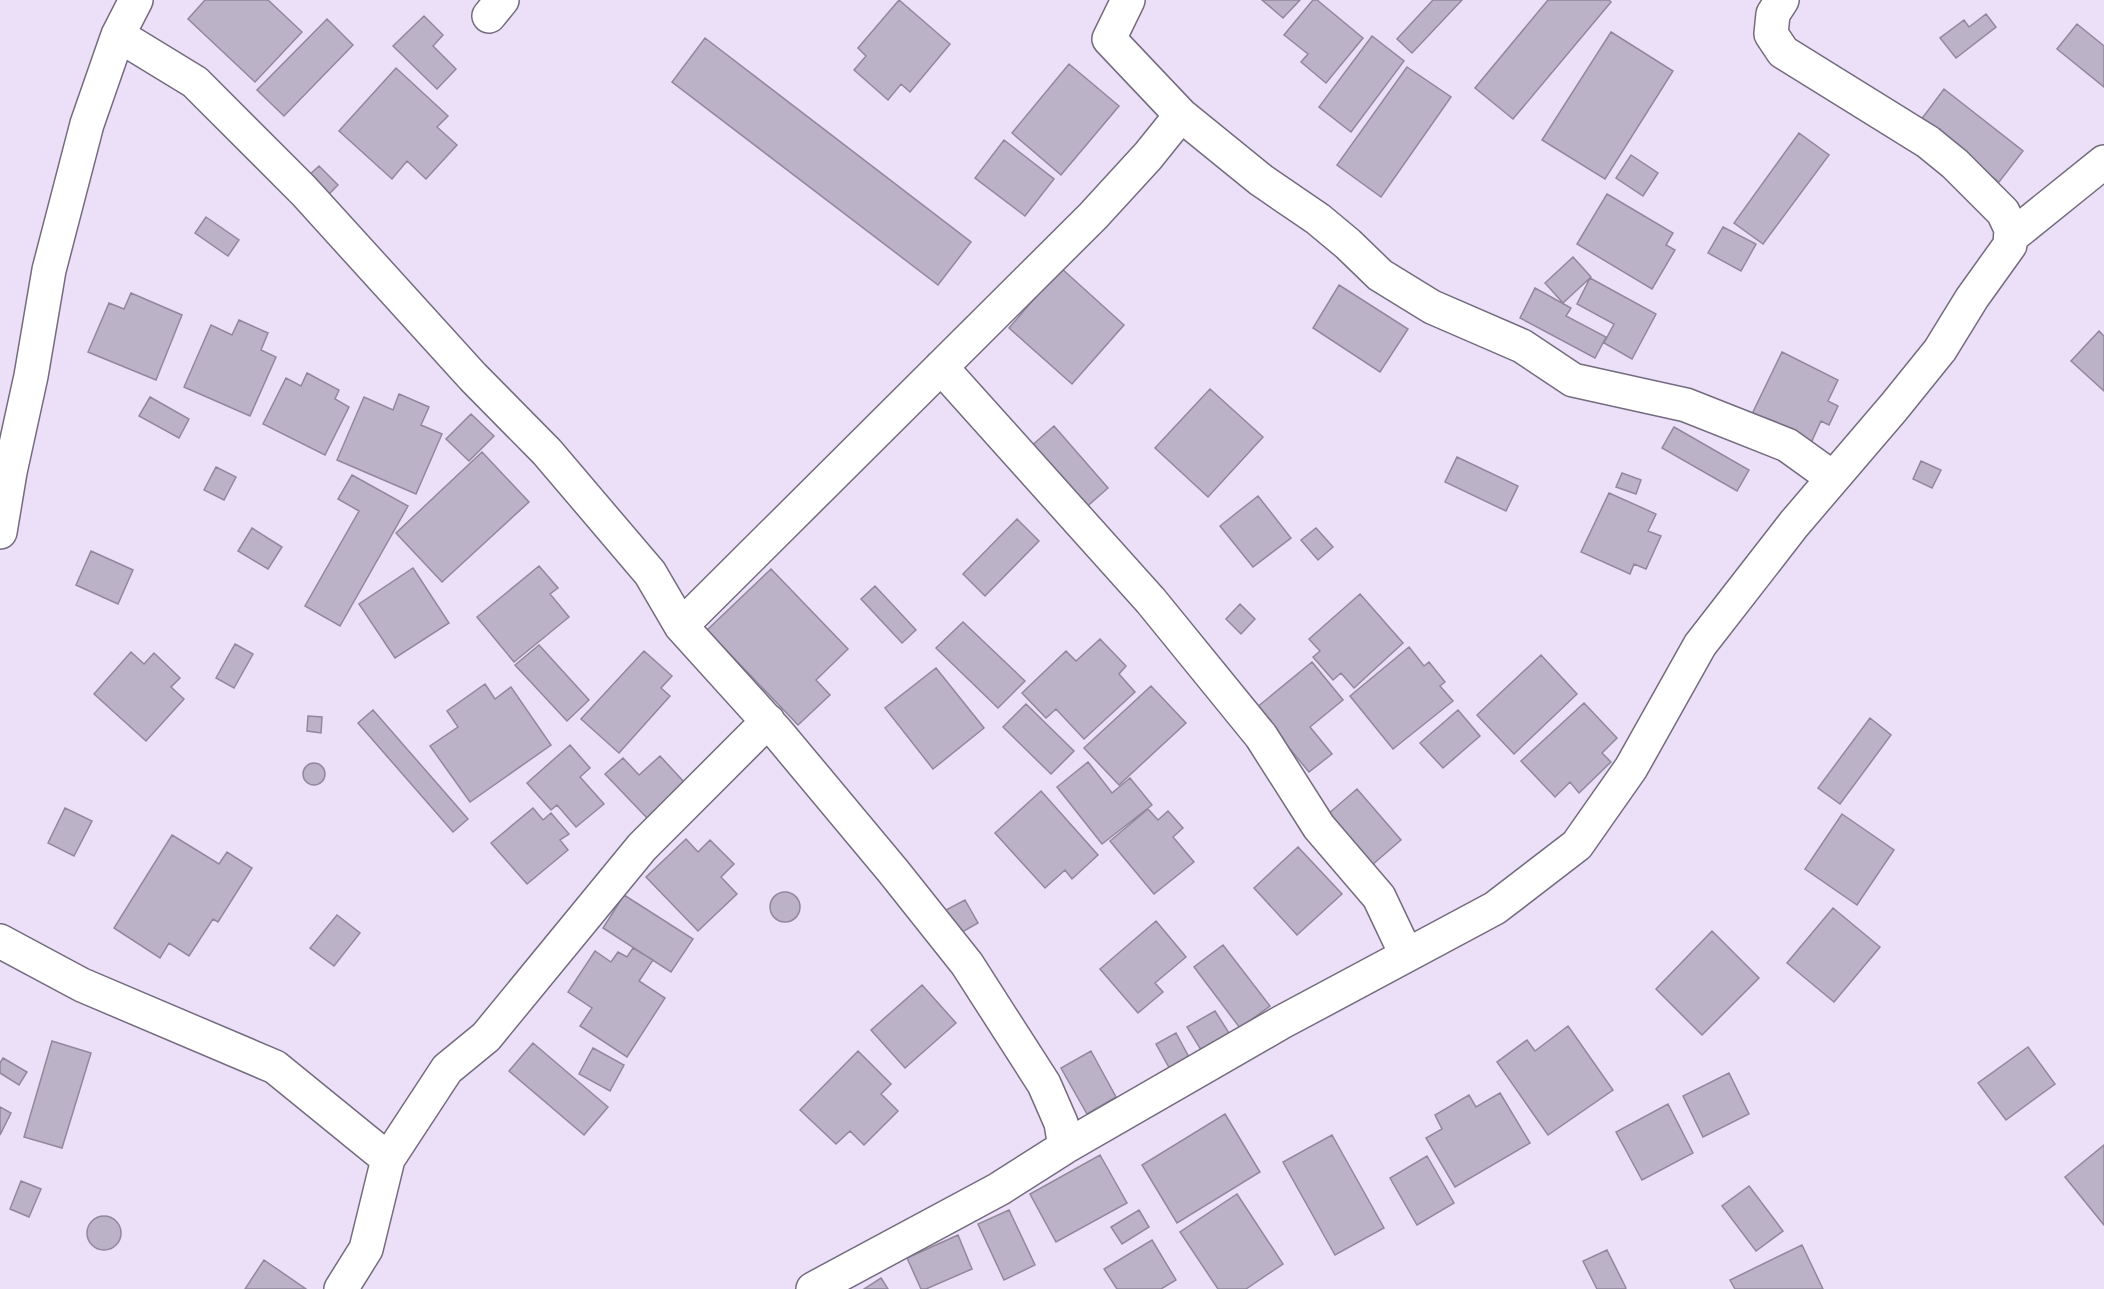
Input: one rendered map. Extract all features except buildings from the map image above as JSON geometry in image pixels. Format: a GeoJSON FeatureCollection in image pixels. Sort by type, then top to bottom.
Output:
{"type":"FeatureCollection","features":[{"type":"Feature","properties":{"kind":"street"},"geometry":{"type":"LineString","coordinates":[[0,532],[49,270],[87,124],[118,34],[135,0]]}},
{"type":"Feature","properties":{"kind":"street"},"geometry":{"type":"LineString","coordinates":[[1128,0],[1109,39],[1181,115],[1261,180],[1318,219],[1380,275],[1432,307],[1522,346],[1573,380],[1686,405],[1787,445],[1833,478]]}},
{"type":"Feature","properties":{"kind":"street"},"geometry":{"type":"LineString","coordinates":[[813,1289],[999,1189],[1065,1147],[1282,1022],[1495,908],[1577,845],[1631,768],[1700,645],[1794,524],[1940,350],[1972,298],[2010,245],[2011,229],[2003,212],[1946,156],[1928,142],[1783,52],[1770,34],[1773,14],[1782,0]]}},
{"type":"Feature","properties":{"kind":"street"},"geometry":{"type":"LineString","coordinates":[[118,34],[195,82],[304,191],[473,377],[548,452],[650,573],[681,626],[768,721],[967,964],[1044,1084],[1061,1123],[1065,1147]]}},
{"type":"Feature","properties":{"kind":"street"},"geometry":{"type":"LineString","coordinates":[[681,626],[941,368],[1050,256],[1093,216],[1148,156],[1181,115]]}},
{"type":"Feature","properties":{"kind":"street"},"geometry":{"type":"LineString","coordinates":[[2011,237],[2104,162]]}},
{"type":"Feature","properties":{"kind":"street"},"geometry":{"type":"LineString","coordinates":[[941,368],[1151,601],[1261,736],[1319,827],[1379,897],[1406,954]]}},
{"type":"Feature","properties":{"kind":"street"},"geometry":{"type":"LineString","coordinates":[[341,1289],[366,1249],[388,1159],[447,1069],[486,1037],[642,846],[768,721]]}},
{"type":"Feature","properties":{"kind":"street"},"geometry":{"type":"LineString","coordinates":[[0,941],[82,985],[275,1067],[388,1159]]}}]}
